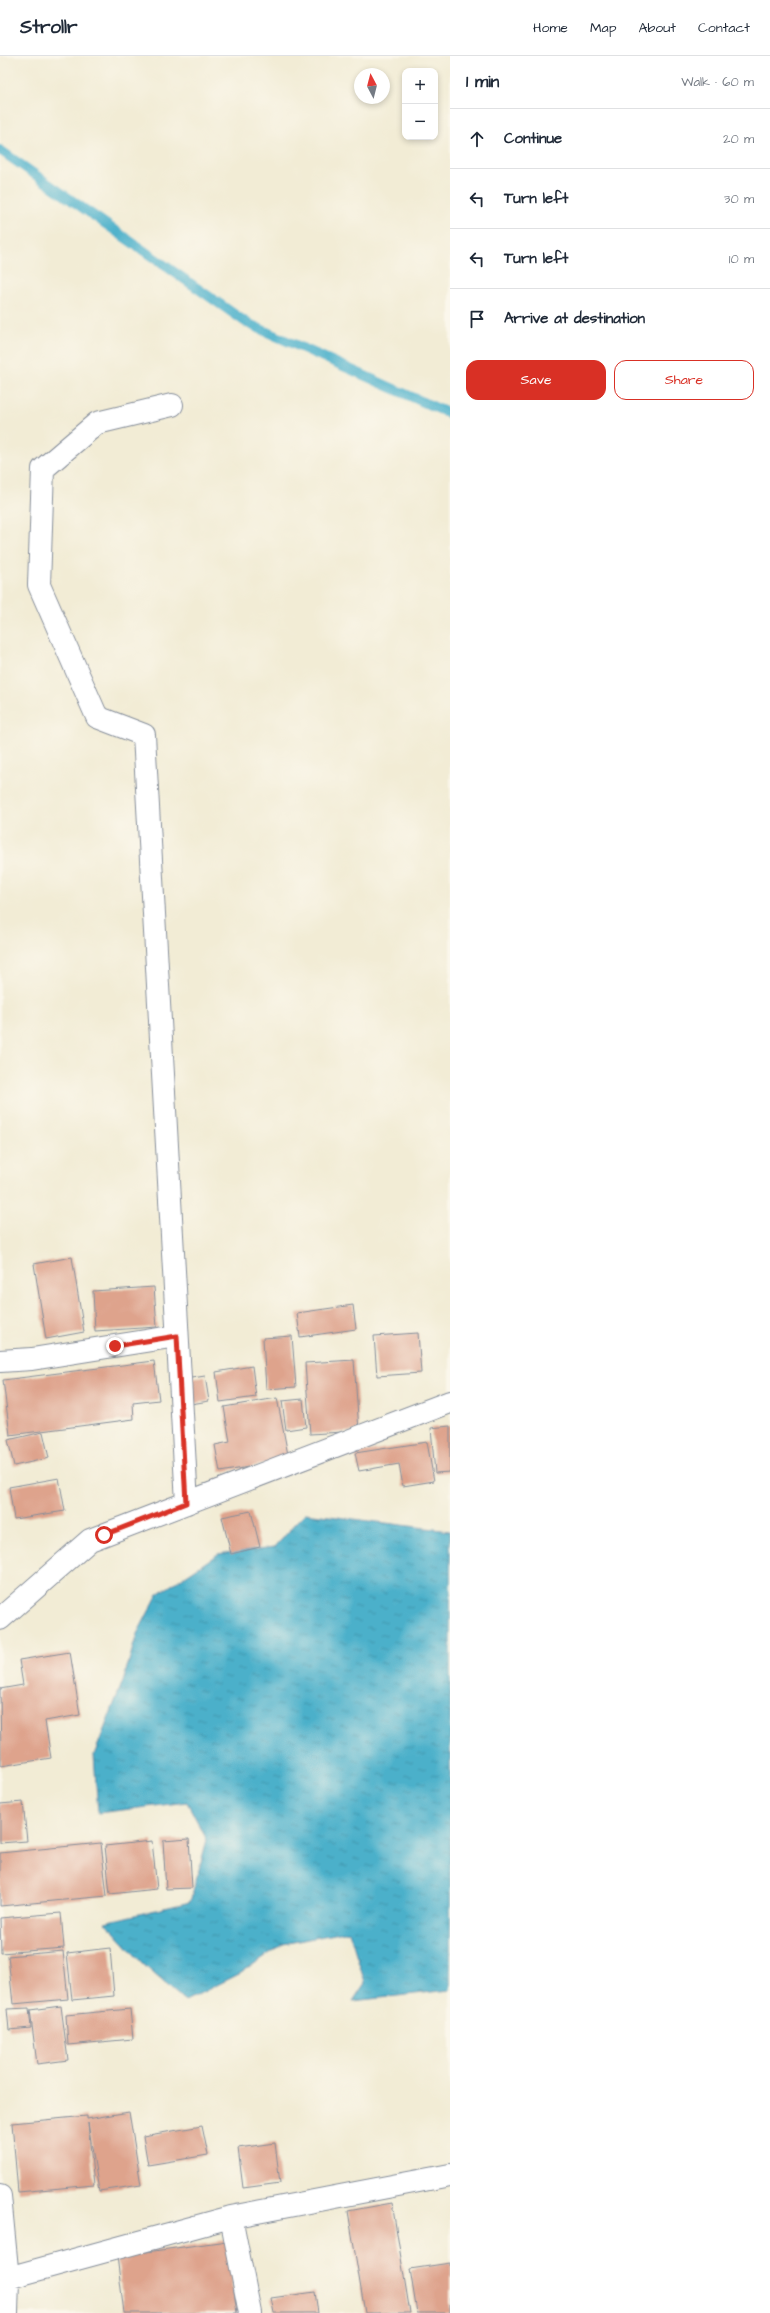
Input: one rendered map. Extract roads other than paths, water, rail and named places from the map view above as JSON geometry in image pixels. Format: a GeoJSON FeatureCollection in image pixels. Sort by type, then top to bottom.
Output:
{"type":"FeatureCollection","features":[{"type":"Feature","properties":{"kind":"street"},"geometry":{"type":"LineString","coordinates":[[172,405],[97,423],[43,469],[39,585],[97,717],[144,735],[186,1503]]}},
{"type":"Feature","properties":{"kind":"street"},"geometry":{"type":"LineString","coordinates":[[0,1361],[32,1359],[177,1336]]}},
{"type":"Feature","properties":{"kind":"street"},"geometry":{"type":"LineString","coordinates":[[0,1619],[90,1540],[450,1402]]}},
{"type":"Feature","properties":{"kind":"street"},"geometry":{"type":"LineString","coordinates":[[4,2280],[231,2216],[450,2175]]}},
{"type":"Feature","properties":{"kind":"street"},"geometry":{"type":"LineString","coordinates":[[0,2196],[7,2313]]}},
{"type":"Feature","properties":{"kind":"street"},"geometry":{"type":"LineString","coordinates":[[231,2216],[250,2313]]}},
{"type":"Feature","properties":{"kind":"water"},"geometry":{"type":"Polygon","coordinates":[[[305,1513],[450,1531],[450,1990],[353,2001],[365,1983],[349,1931],[283,1944],[241,1973],[185,2001],[144,1965],[105,1922],[190,1902],[207,1840],[187,1802],[98,1813],[94,1755],[123,1681],[137,1634],[158,1594],[218,1554],[275,1547],[305,1513]]]}},
{"type":"Feature","properties":{"kind":"waterway"},"geometry":{"type":"LineString","coordinates":[[0,150],[247,323],[450,414]]}}]}
